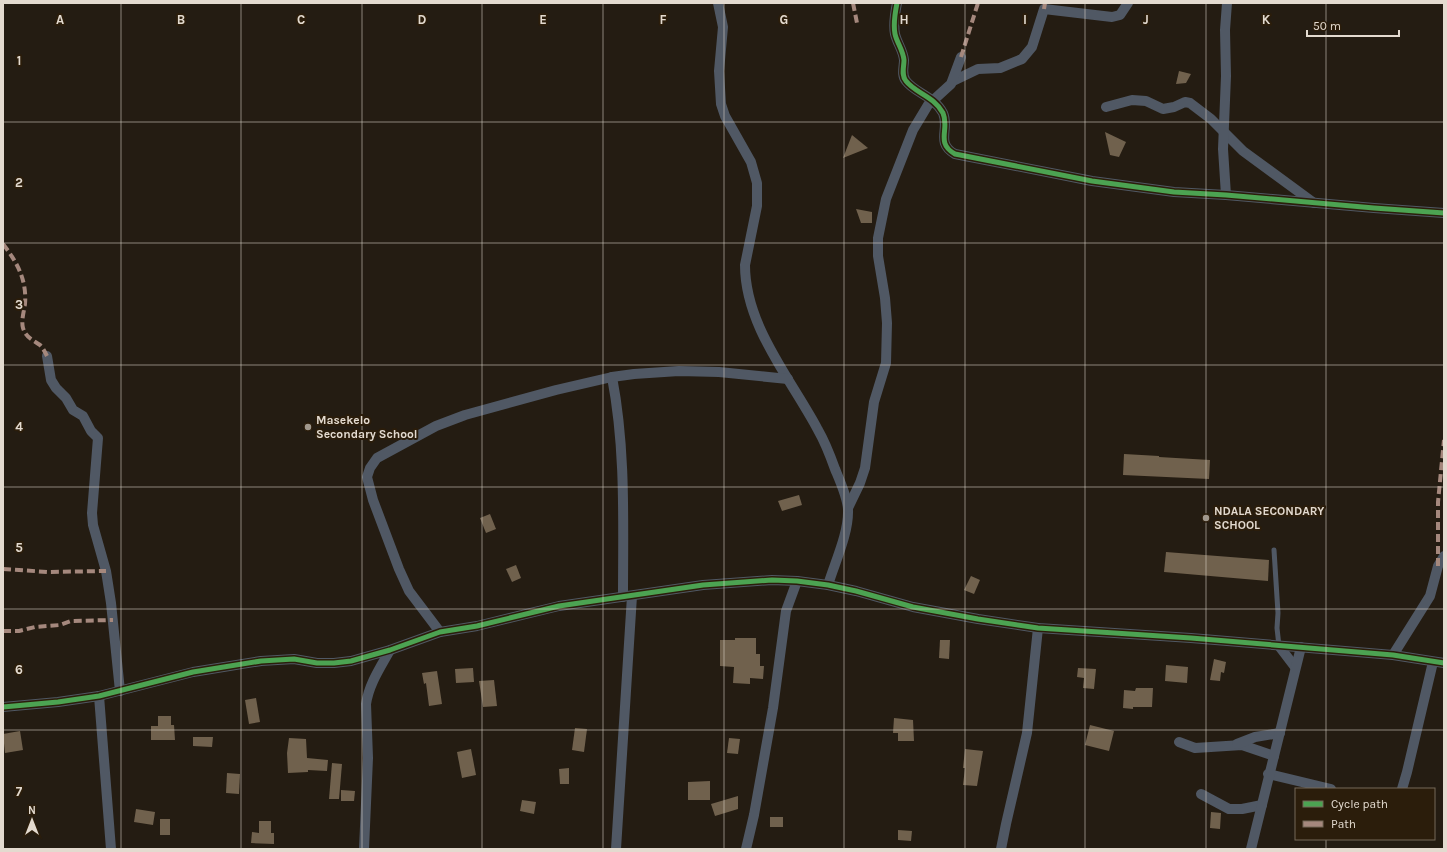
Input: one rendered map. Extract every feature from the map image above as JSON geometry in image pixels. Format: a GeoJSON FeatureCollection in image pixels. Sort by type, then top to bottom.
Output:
{"type":"FeatureCollection","features":[{"type":"Feature","properties":{"kind":"street"},"geometry":{"type":"LineString","coordinates":[[718,3],[723,27],[719,71],[721,104],[725,116],[751,162],[757,183],[757,206],[745,265],[745,275],[749,295],[755,315],[772,351],[818,429],[840,480],[848,508]]}},
{"type":"Feature","properties":{"kind":"street"},"geometry":{"type":"LineString","coordinates":[[897,3],[894,19],[895,34],[904,60],[904,78],[907,83],[938,106],[944,116],[944,142],[947,148],[955,154],[1092,181],[1174,192],[1444,213]]}},
{"type":"Feature","properties":{"kind":"street"},"geometry":{"type":"LineString","coordinates":[[953,81],[978,69],[1000,68],[1022,59],[1032,47],[1044,9],[1112,17],[1120,15],[1128,3]]}},
{"type":"Feature","properties":{"kind":"street"},"geometry":{"type":"LineString","coordinates":[[1226,195],[1223,130],[1226,76],[1225,30],[1228,3]]}},
{"type":"Feature","properties":{"kind":"street"},"geometry":{"type":"LineString","coordinates":[[828,585],[844,534],[848,508],[860,483],[865,468],[874,402],[886,363],[887,323],[878,256],[880,222],[893,179],[913,130],[932,101],[948,88],[953,81],[960,57]]}},
{"type":"Feature","properties":{"kind":"street"},"geometry":{"type":"LineString","coordinates":[[1106,106],[1132,100],[1139,100],[1146,101],[1159,108],[1167,108],[1188,102],[1211,119],[1243,151],[1314,202]]}},
{"type":"Feature","properties":{"kind":"street"},"geometry":{"type":"LineString","coordinates":[[47,356],[51,380],[56,388],[66,398],[73,410],[83,416],[91,431],[98,438],[92,513],[95,533],[106,571],[112,603],[120,691]]}},
{"type":"Feature","properties":{"kind":"street"},"geometry":{"type":"LineString","coordinates":[[440,632],[409,591],[399,569],[369,488],[367,477],[371,466],[377,458],[436,426],[465,415],[556,390],[612,377],[679,371],[719,372],[788,379]]}},
{"type":"Feature","properties":{"kind":"street"},"geometry":{"type":"LineString","coordinates":[[612,377],[620,427],[624,491],[627,597],[616,849]]}},
{"type":"Feature","properties":{"kind":"street"},"geometry":{"type":"LineString","coordinates":[[1393,655],[1430,596],[1438,566],[1444,556]]}},
{"type":"Feature","properties":{"kind":"street"},"geometry":{"type":"LineString","coordinates":[[3,707],[58,702],[99,696],[193,672],[278,659],[294,659],[317,663],[351,661],[390,650],[440,632],[477,626],[559,606],[736,581],[797,581],[828,585],[856,591],[913,607],[978,620],[1038,628],[1192,638],[1393,655],[1444,663]]}},
{"type":"Feature","properties":{"kind":"street"},"geometry":{"type":"LineString","coordinates":[[746,849],[754,815],[773,708],[786,611],[797,581]]}},
{"type":"Feature","properties":{"kind":"street"},"geometry":{"type":"LineString","coordinates":[[1002,849],[1006,824],[1027,733],[1038,628]]}},
{"type":"Feature","properties":{"kind":"street"},"geometry":{"type":"LineString","coordinates":[[1279,646],[1295,668]]}},
{"type":"Feature","properties":{"kind":"street"},"geometry":{"type":"LineString","coordinates":[[1251,849],[1300,647]]}},
{"type":"Feature","properties":{"kind":"street"},"geometry":{"type":"LineString","coordinates":[[364,849],[368,758],[366,704],[377,672],[390,650]]}},
{"type":"Feature","properties":{"kind":"street"},"geometry":{"type":"LineString","coordinates":[[1402,788],[1433,662]]}},
{"type":"Feature","properties":{"kind":"street"},"geometry":{"type":"LineString","coordinates":[[99,696],[111,849]]}},
{"type":"Feature","properties":{"kind":"street"},"geometry":{"type":"LineString","coordinates":[[1179,742],[1195,748],[1237,744],[1255,737],[1280,733]]}},
{"type":"Feature","properties":{"kind":"street"},"geometry":{"type":"LineString","coordinates":[[1237,744],[1274,756]]}},
{"type":"Feature","properties":{"kind":"street"},"geometry":{"type":"LineString","coordinates":[[1268,774],[1327,788]]}},
{"type":"Feature","properties":{"kind":"street"},"geometry":{"type":"LineString","coordinates":[[1201,794],[1229,809],[1242,809],[1262,805]]}},
{"type":"Feature","properties":{"kind":"lane"},"geometry":{"type":"LineString","coordinates":[[1274,550],[1278,613],[1276,628],[1279,646]]}},
{"type":"Feature","properties":{"kind":"building"},"geometry":{"type":"Polygon","coordinates":[[[1179,71],[1191,74],[1186,83],[1176,84],[1179,71]]]}},
{"type":"Feature","properties":{"kind":"building"},"geometry":{"type":"Polygon","coordinates":[[[1105,132],[1126,142],[1119,157],[1110,155],[1105,132]]]}},
{"type":"Feature","properties":{"kind":"building"},"geometry":{"type":"Polygon","coordinates":[[[852,135],[868,148],[843,158],[852,135]]]}},
{"type":"Feature","properties":{"kind":"building"},"geometry":{"type":"Polygon","coordinates":[[[856,209],[872,212],[872,223],[861,223],[856,209]]]}},
{"type":"Feature","properties":{"kind":"building"},"geometry":{"type":"Polygon","coordinates":[[[1124,454],[1210,460],[1209,479],[1123,475],[1124,454]]]}},
{"type":"Feature","properties":{"kind":"building"},"geometry":{"type":"Polygon","coordinates":[[[799,495],[802,505],[782,511],[778,501],[799,495]]]}},
{"type":"Feature","properties":{"kind":"building"},"geometry":{"type":"Polygon","coordinates":[[[490,514],[496,529],[486,533],[480,518],[490,514]]]}},
{"type":"Feature","properties":{"kind":"building"},"geometry":{"type":"Polygon","coordinates":[[[1166,552],[1269,560],[1268,581],[1164,572],[1166,552]]]}},
{"type":"Feature","properties":{"kind":"building"},"geometry":{"type":"Polygon","coordinates":[[[516,565],[521,578],[512,582],[506,569],[516,565]]]}},
{"type":"Feature","properties":{"kind":"building"},"geometry":{"type":"Polygon","coordinates":[[[971,576],[980,580],[974,594],[964,590],[971,576]]]}},
{"type":"Feature","properties":{"kind":"building"},"geometry":{"type":"Polygon","coordinates":[[[735,638],[756,638],[756,654],[760,654],[760,666],[764,666],[763,679],[750,678],[750,684],[733,683],[734,667],[720,666],[720,640],[735,640],[735,638]]]}},
{"type":"Feature","properties":{"kind":"building"},"geometry":{"type":"Polygon","coordinates":[[[940,640],[950,640],[949,659],[939,658],[940,640]]]}},
{"type":"Feature","properties":{"kind":"building"},"geometry":{"type":"Polygon","coordinates":[[[1214,659],[1226,662],[1224,673],[1221,672],[1220,681],[1210,680],[1214,659]]]}},
{"type":"Feature","properties":{"kind":"building"},"geometry":{"type":"Polygon","coordinates":[[[1166,665],[1188,667],[1187,683],[1165,681],[1166,665]]]}},
{"type":"Feature","properties":{"kind":"building"},"geometry":{"type":"Polygon","coordinates":[[[473,668],[474,682],[456,683],[455,669],[473,668]]]}},
{"type":"Feature","properties":{"kind":"building"},"geometry":{"type":"Polygon","coordinates":[[[1078,668],[1096,669],[1094,689],[1083,688],[1084,678],[1077,677],[1078,668]]]}},
{"type":"Feature","properties":{"kind":"building"},"geometry":{"type":"Polygon","coordinates":[[[437,671],[442,704],[429,706],[426,683],[424,684],[422,673],[437,671]]]}},
{"type":"Feature","properties":{"kind":"building"},"geometry":{"type":"Polygon","coordinates":[[[494,680],[497,706],[483,707],[479,681],[494,680]]]}},
{"type":"Feature","properties":{"kind":"building"},"geometry":{"type":"Polygon","coordinates":[[[1136,688],[1153,688],[1152,707],[1133,707],[1133,709],[1123,708],[1124,690],[1135,691],[1136,688]]]}},
{"type":"Feature","properties":{"kind":"building"},"geometry":{"type":"Polygon","coordinates":[[[256,698],[260,722],[249,724],[245,700],[256,698]]]}},
{"type":"Feature","properties":{"kind":"building"},"geometry":{"type":"Polygon","coordinates":[[[158,716],[171,716],[171,725],[174,725],[175,740],[151,740],[151,726],[158,726],[158,716]]]}},
{"type":"Feature","properties":{"kind":"building"},"geometry":{"type":"Polygon","coordinates":[[[894,718],[913,720],[914,741],[898,741],[898,733],[893,733],[894,718]]]}},
{"type":"Feature","properties":{"kind":"building"},"geometry":{"type":"Polygon","coordinates":[[[1090,725],[1114,731],[1109,751],[1085,745],[1090,725]]]}},
{"type":"Feature","properties":{"kind":"building"},"geometry":{"type":"Polygon","coordinates":[[[575,728],[587,729],[584,752],[572,750],[575,728]]]}},
{"type":"Feature","properties":{"kind":"building"},"geometry":{"type":"Polygon","coordinates":[[[20,731],[23,750],[5,753],[3,734],[20,731]]]}},
{"type":"Feature","properties":{"kind":"building"},"geometry":{"type":"Polygon","coordinates":[[[193,737],[213,737],[212,747],[193,746],[193,737]]]}},
{"type":"Feature","properties":{"kind":"building"},"geometry":{"type":"Polygon","coordinates":[[[289,738],[306,739],[307,758],[328,760],[327,771],[308,770],[308,772],[288,773],[287,753],[289,738]]]}},
{"type":"Feature","properties":{"kind":"building"},"geometry":{"type":"Polygon","coordinates":[[[729,738],[740,739],[738,754],[727,753],[729,738]]]}},
{"type":"Feature","properties":{"kind":"building"},"geometry":{"type":"Polygon","coordinates":[[[471,749],[476,775],[462,778],[457,752],[471,749]]]}},
{"type":"Feature","properties":{"kind":"building"},"geometry":{"type":"Polygon","coordinates":[[[965,749],[983,751],[977,786],[963,785],[965,749]]]}},
{"type":"Feature","properties":{"kind":"building"},"geometry":{"type":"Polygon","coordinates":[[[332,763],[342,764],[339,799],[329,799],[332,763]]]}},
{"type":"Feature","properties":{"kind":"building"},"geometry":{"type":"Polygon","coordinates":[[[569,768],[569,784],[560,784],[559,769],[569,768]]]}},
{"type":"Feature","properties":{"kind":"building"},"geometry":{"type":"Polygon","coordinates":[[[227,773],[240,774],[239,794],[226,793],[227,773]]]}},
{"type":"Feature","properties":{"kind":"building"},"geometry":{"type":"Polygon","coordinates":[[[710,781],[710,800],[688,800],[688,782],[710,781]]]}},
{"type":"Feature","properties":{"kind":"building"},"geometry":{"type":"Polygon","coordinates":[[[341,790],[355,791],[354,801],[341,801],[341,790]]]}},
{"type":"Feature","properties":{"kind":"building"},"geometry":{"type":"Polygon","coordinates":[[[738,796],[738,809],[715,816],[711,804],[738,796]]]}},
{"type":"Feature","properties":{"kind":"building"},"geometry":{"type":"Polygon","coordinates":[[[522,800],[536,802],[534,814],[520,811],[522,800]]]}},
{"type":"Feature","properties":{"kind":"building"},"geometry":{"type":"Polygon","coordinates":[[[136,809],[155,812],[153,825],[134,822],[136,809]]]}},
{"type":"Feature","properties":{"kind":"building"},"geometry":{"type":"Polygon","coordinates":[[[1211,812],[1221,813],[1220,829],[1210,828],[1211,812]]]}},
{"type":"Feature","properties":{"kind":"building"},"geometry":{"type":"Polygon","coordinates":[[[770,817],[783,817],[783,827],[770,827],[770,817]]]}},
{"type":"Feature","properties":{"kind":"building"},"geometry":{"type":"Polygon","coordinates":[[[160,819],[170,819],[170,835],[160,835],[160,819]]]}},
{"type":"Feature","properties":{"kind":"building"},"geometry":{"type":"Polygon","coordinates":[[[259,821],[271,821],[271,833],[274,833],[274,844],[251,843],[252,832],[259,833],[259,821]]]}},
{"type":"Feature","properties":{"kind":"building"},"geometry":{"type":"Polygon","coordinates":[[[898,830],[912,831],[911,841],[898,840],[898,830]]]}},
{"type":"Feature","properties":{"kind":"marked path"},"geometry":{"type":"LineString","coordinates":[[853,3],[857,23]]}},
{"type":"Feature","properties":{"kind":"marked path"},"geometry":{"type":"LineString","coordinates":[[961,57],[978,3]]}},
{"type":"Feature","properties":{"kind":"marked path"},"geometry":{"type":"LineString","coordinates":[[1044,9],[1045,3]]}},
{"type":"Feature","properties":{"kind":"marked path"},"geometry":{"type":"LineString","coordinates":[[3,244],[13,258],[23,279],[25,304],[22,322],[24,331],[30,338],[41,346],[47,356]]}},
{"type":"Feature","properties":{"kind":"marked path"},"geometry":{"type":"LineString","coordinates":[[1438,566],[1438,502],[1444,440]]}},
{"type":"Feature","properties":{"kind":"marked path"},"geometry":{"type":"LineString","coordinates":[[3,569],[48,572],[106,571]]}},
{"type":"Feature","properties":{"kind":"marked path"},"geometry":{"type":"LineString","coordinates":[[3,631],[19,631],[35,627],[60,625],[71,621],[113,620]]}},
{"type":"Feature","properties":{"kind":"cycle path"},"geometry":{"type":"LineString","coordinates":[[897,3],[894,18],[894,30],[904,60],[904,79],[914,89],[930,99],[939,107],[945,119],[944,140],[949,150],[955,154],[1092,181],[1174,192],[1444,213]]}},
{"type":"Feature","properties":{"kind":"cycle path"},"geometry":{"type":"LineString","coordinates":[[3,707],[58,702],[99,696],[193,672],[261,661],[294,659],[317,663],[351,661],[390,650],[440,632],[477,626],[559,606],[703,585],[772,580],[797,581],[828,585],[856,591],[913,607],[1038,628],[1191,638],[1393,655],[1444,663]]}},
{"type":"Feature","properties":{"kind":"place","name":"Masekelo Secondary School"},"geometry":{"type":"Point","coordinates":[308,427]}},
{"type":"Feature","properties":{"kind":"place","name":"NDALA SECONDARY SCHOOL"},"geometry":{"type":"Point","coordinates":[1206,518]}}]}
